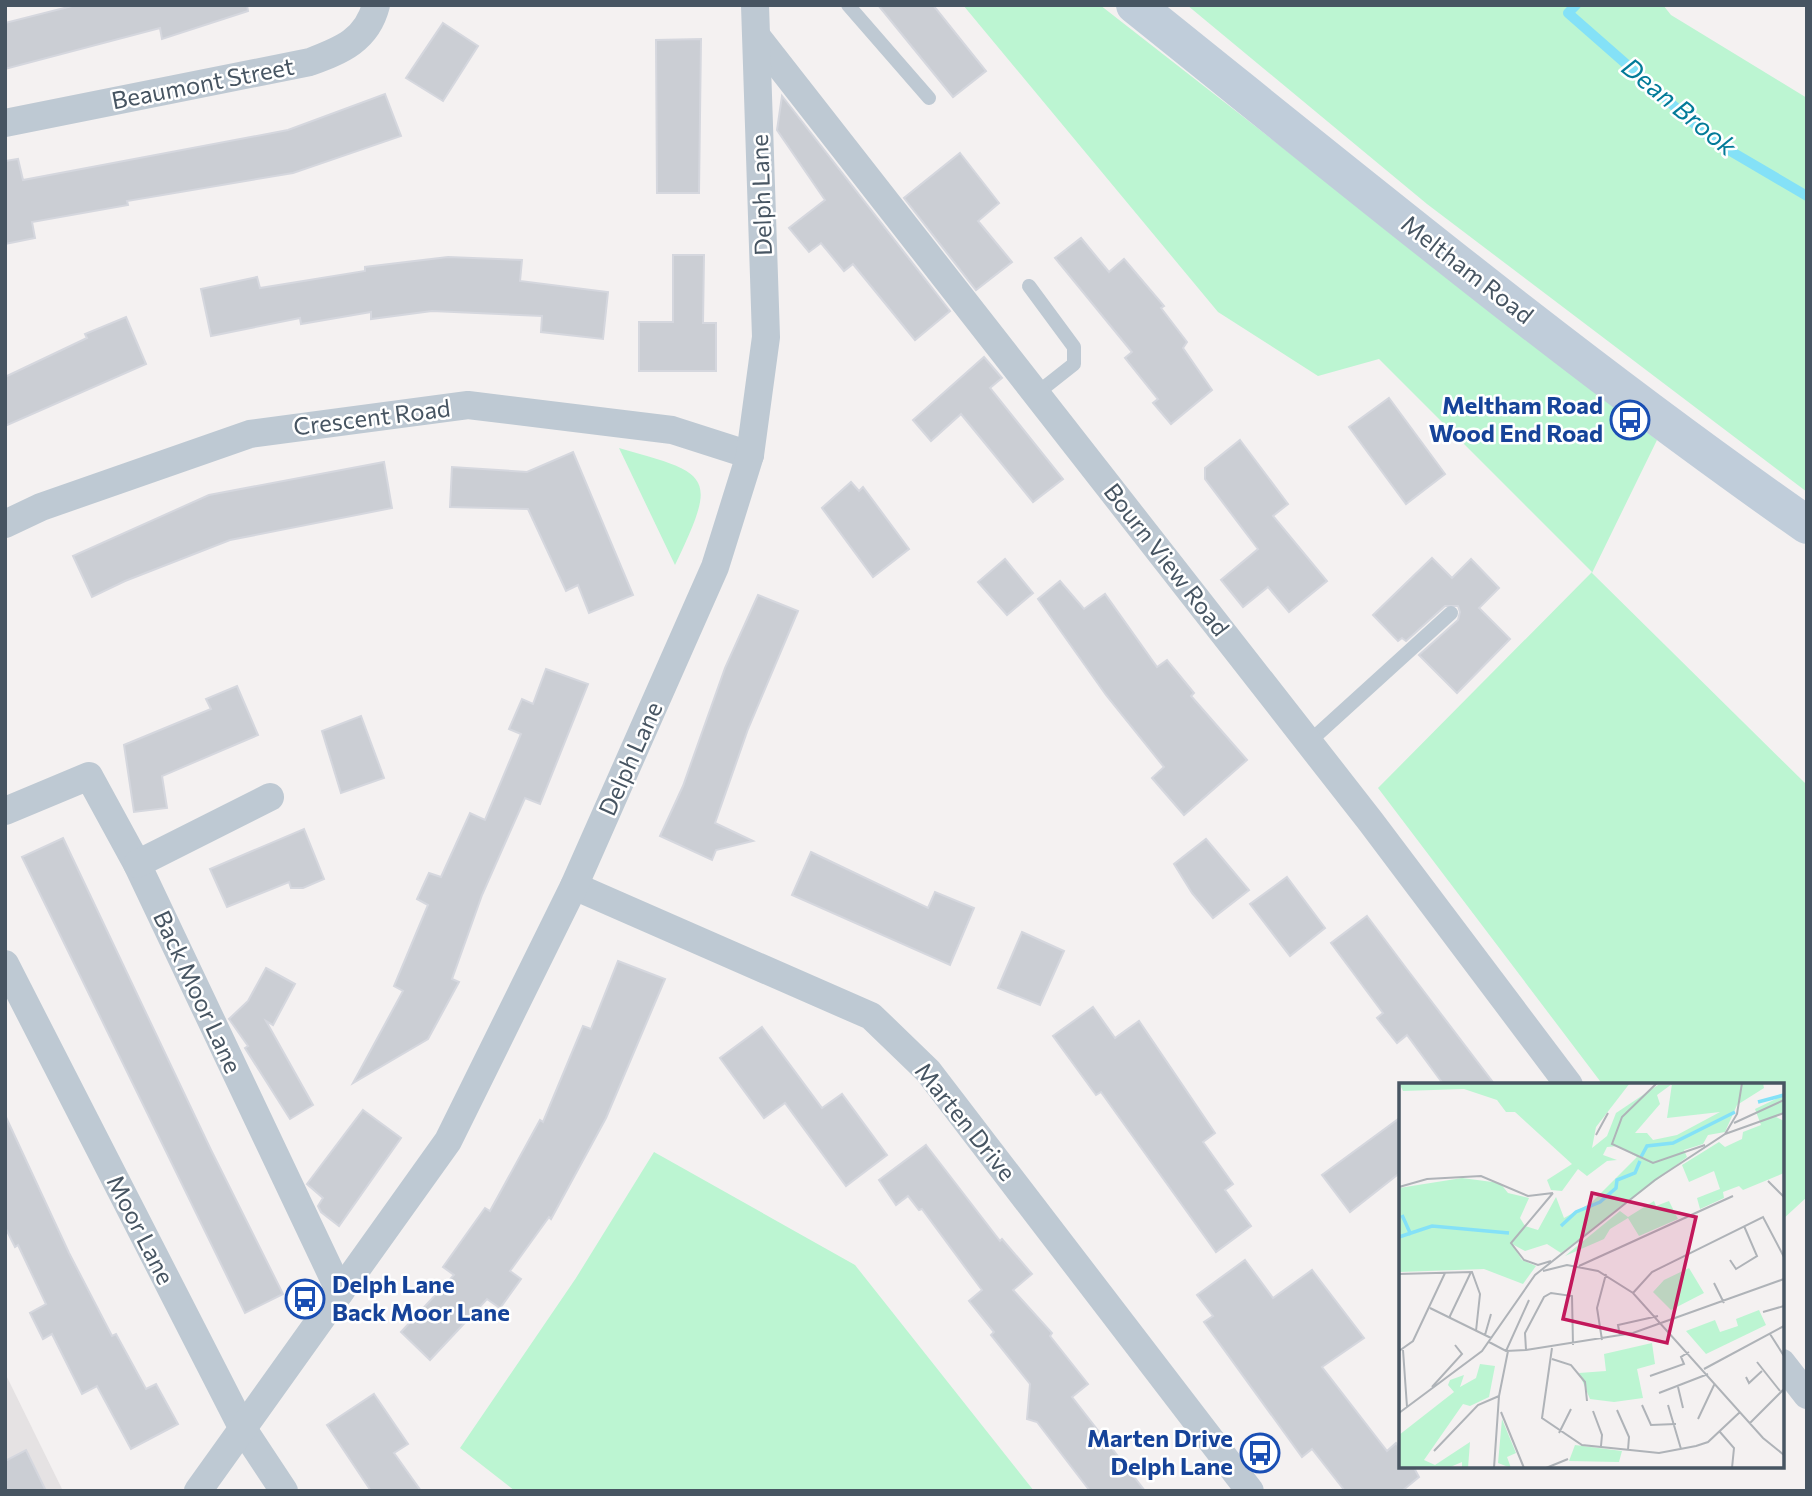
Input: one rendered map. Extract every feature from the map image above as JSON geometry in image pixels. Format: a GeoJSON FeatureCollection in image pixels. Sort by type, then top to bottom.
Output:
{"type":"FeatureCollection","features":[{"type":"Feature","properties":{"kind":"main road","name":"Meltham Road"},"geometry":{"type":"LineString","coordinates":[[1135,5],[1450,258],[1736,476],[1807,525]]}},
{"type":"Feature","properties":{"kind":"street","name":"Beaumont Street"},"geometry":{"type":"LineString","coordinates":[[5,123],[310,62],[342,49],[370,26],[376,5]]}},
{"type":"Feature","properties":{"kind":"street","name":"Delph Lane"},"geometry":{"type":"LineString","coordinates":[[198,1491],[448,1141],[574,886],[715,567],[750,455],[766,337],[755,5]]}},
{"type":"Feature","properties":{"kind":"street","name":"Bourn View Road"},"geometry":{"type":"LineString","coordinates":[[758,38],[1309,742],[1567,1083]]}},
{"type":"Feature","properties":{"kind":"street","name":"Crescent Road"},"geometry":{"type":"LineString","coordinates":[[5,524],[41,507],[250,434],[468,405],[672,430],[750,455]]}},
{"type":"Feature","properties":{"kind":"street","name":"Back Moor Lane"},"geometry":{"type":"LineString","coordinates":[[5,811],[89,776],[137,864],[340,1292]]}},
{"type":"Feature","properties":{"kind":"street"},"geometry":{"type":"LineString","coordinates":[[137,864],[270,797]]}},
{"type":"Feature","properties":{"kind":"street","name":"Marten Drive"},"geometry":{"type":"LineString","coordinates":[[574,886],[871,1016],[929,1071],[1250,1491]]}},
{"type":"Feature","properties":{"kind":"street","name":"Moor Lane"},"geometry":{"type":"LineString","coordinates":[[5,964],[243,1429],[284,1491]]}},
{"type":"Feature","properties":{"kind":"street"},"geometry":{"type":"LineString","coordinates":[[1784,1366],[1807,1395]]}},
{"type":"Feature","properties":{"kind":"lane"},"geometry":{"type":"LineString","coordinates":[[848,5],[929,99]]}},
{"type":"Feature","properties":{"kind":"lane"},"geometry":{"type":"LineString","coordinates":[[1029,286],[1074,347],[1074,364],[1037,394]]}},
{"type":"Feature","properties":{"kind":"lane"},"geometry":{"type":"LineString","coordinates":[[1309,742],[1451,613]]}},
{"type":"Feature","properties":{"kind":"shaded area"},"geometry":{"type":"Polygon","coordinates":[[[5,1373],[63,1491],[5,1491],[5,1373]]]}},
{"type":"Feature","properties":{"kind":"green space"},"geometry":{"type":"Polygon","coordinates":[[[963,5],[1100,5],[1657,440],[1592,573],[1807,785],[1807,1197],[1784,1218],[1784,1083],[1601,1083],[1378,788],[1592,572],[1379,359],[1318,376],[1218,312],[963,5]]]}},
{"type":"Feature","properties":{"kind":"green space"},"geometry":{"type":"Polygon","coordinates":[[[1187,5],[1663,5],[1671,15],[1807,98],[1807,492],[1427,204],[1187,5]]]}},
{"type":"Feature","properties":{"kind":"green space"},"geometry":{"type":"Polygon","coordinates":[[[619,448],[673,465],[689,473],[698,482],[701,495],[697,512],[675,565],[619,448]]]}},
{"type":"Feature","properties":{"kind":"green space"},"geometry":{"type":"Polygon","coordinates":[[[654,1152],[855,1265],[1034,1491],[515,1491],[460,1448],[576,1278],[654,1152]]]}},
{"type":"Feature","properties":{"kind":"building"},"geometry":{"type":"Polygon","coordinates":[[[76,5],[247,5],[248,11],[162,39],[160,28],[5,69],[5,23],[76,5]]]}},
{"type":"Feature","properties":{"kind":"building"},"geometry":{"type":"Polygon","coordinates":[[[878,5],[933,5],[986,71],[953,97],[878,5]]]}},
{"type":"Feature","properties":{"kind":"building"},"geometry":{"type":"Polygon","coordinates":[[[443,23],[478,46],[443,101],[406,78],[443,23]]]}},
{"type":"Feature","properties":{"kind":"building"},"geometry":{"type":"Polygon","coordinates":[[[701,39],[699,193],[657,193],[656,40],[701,39]]]}},
{"type":"Feature","properties":{"kind":"building"},"geometry":{"type":"Polygon","coordinates":[[[385,94],[401,136],[293,173],[127,201],[128,205],[32,222],[35,238],[5,244],[5,161],[18,159],[23,180],[288,130],[385,94]]]}},
{"type":"Feature","properties":{"kind":"building"},"geometry":{"type":"Polygon","coordinates":[[[782,96],[950,311],[915,340],[853,264],[844,271],[821,243],[809,252],[789,228],[825,200],[777,130],[782,96]]]}},
{"type":"Feature","properties":{"kind":"building"},"geometry":{"type":"Polygon","coordinates":[[[960,153],[999,203],[978,221],[1012,262],[976,290],[904,198],[960,153]]]}},
{"type":"Feature","properties":{"kind":"building"},"geometry":{"type":"Polygon","coordinates":[[[1081,238],[1109,272],[1124,259],[1164,306],[1161,308],[1187,342],[1183,348],[1212,390],[1171,424],[1153,403],[1158,399],[1125,358],[1132,352],[1055,258],[1081,238]]]}},
{"type":"Feature","properties":{"kind":"building"},"geometry":{"type":"Polygon","coordinates":[[[673,255],[704,255],[703,323],[716,323],[716,371],[639,371],[639,322],[673,322],[673,255]]]}},
{"type":"Feature","properties":{"kind":"building"},"geometry":{"type":"Polygon","coordinates":[[[448,257],[522,260],[520,281],[608,292],[603,339],[541,332],[542,316],[432,311],[371,319],[371,312],[301,324],[300,318],[211,336],[201,289],[257,277],[260,288],[365,271],[365,267],[448,257]]]}},
{"type":"Feature","properties":{"kind":"building"},"geometry":{"type":"Polygon","coordinates":[[[126,317],[146,364],[5,426],[5,377],[87,338],[85,334],[126,317]]]}},
{"type":"Feature","properties":{"kind":"building"},"geometry":{"type":"Polygon","coordinates":[[[984,357],[1002,378],[990,388],[1063,479],[1033,502],[961,414],[931,441],[913,420],[984,357]]]}},
{"type":"Feature","properties":{"kind":"building"},"geometry":{"type":"Polygon","coordinates":[[[1389,398],[1445,474],[1406,504],[1349,427],[1389,398]]]}},
{"type":"Feature","properties":{"kind":"building"},"geometry":{"type":"Polygon","coordinates":[[[1240,440],[1288,504],[1273,516],[1327,581],[1289,612],[1268,587],[1243,607],[1221,580],[1258,549],[1205,479],[1205,468],[1240,440]]]}},
{"type":"Feature","properties":{"kind":"building"},"geometry":{"type":"Polygon","coordinates":[[[573,452],[633,595],[589,613],[578,585],[566,591],[528,509],[450,507],[452,467],[527,472],[573,452]]]}},
{"type":"Feature","properties":{"kind":"building"},"geometry":{"type":"Polygon","coordinates":[[[384,462],[392,508],[230,540],[125,581],[92,597],[73,556],[209,495],[384,462]]]}},
{"type":"Feature","properties":{"kind":"building"},"geometry":{"type":"Polygon","coordinates":[[[851,482],[859,491],[863,487],[909,549],[873,577],[822,508],[851,482]]]}},
{"type":"Feature","properties":{"kind":"building"},"geometry":{"type":"Polygon","coordinates":[[[1432,558],[1452,578],[1471,559],[1499,588],[1479,608],[1510,639],[1457,693],[1419,655],[1458,620],[1458,606],[1445,606],[1406,641],[1402,638],[1398,641],[1373,615],[1432,558]]]}},
{"type":"Feature","properties":{"kind":"building"},"geometry":{"type":"Polygon","coordinates":[[[1005,559],[1033,593],[1007,615],[978,582],[1005,559]]]}},
{"type":"Feature","properties":{"kind":"building"},"geometry":{"type":"Polygon","coordinates":[[[1060,581],[1084,609],[1105,594],[1157,667],[1167,660],[1194,693],[1191,696],[1247,760],[1184,815],[1152,778],[1164,767],[1106,695],[1038,599],[1060,581]]]}},
{"type":"Feature","properties":{"kind":"building"},"geometry":{"type":"Polygon","coordinates":[[[758,595],[798,611],[748,729],[715,823],[753,841],[716,850],[712,860],[660,836],[683,786],[725,668],[758,595]]]}},
{"type":"Feature","properties":{"kind":"building"},"geometry":{"type":"Polygon","coordinates":[[[546,669],[588,684],[540,804],[525,798],[482,895],[452,979],[459,982],[428,1039],[353,1083],[403,991],[394,986],[428,905],[417,899],[429,873],[441,877],[470,813],[485,820],[521,734],[509,729],[522,699],[533,704],[546,669]]]}},
{"type":"Feature","properties":{"kind":"building"},"geometry":{"type":"Polygon","coordinates":[[[237,686],[258,735],[162,776],[167,808],[134,812],[124,745],[211,709],[206,699],[237,686]]]}},
{"type":"Feature","properties":{"kind":"building"},"geometry":{"type":"Polygon","coordinates":[[[361,716],[384,778],[341,793],[322,731],[361,716]]]}},
{"type":"Feature","properties":{"kind":"building"},"geometry":{"type":"Polygon","coordinates":[[[304,829],[324,879],[303,888],[291,888],[289,882],[227,907],[210,869],[304,829]]]}},
{"type":"Feature","properties":{"kind":"building"},"geometry":{"type":"Polygon","coordinates":[[[63,838],[211,1150],[283,1294],[245,1313],[22,857],[63,838]]]}},
{"type":"Feature","properties":{"kind":"building"},"geometry":{"type":"Polygon","coordinates":[[[1206,839],[1249,890],[1213,918],[1192,893],[1174,864],[1206,839]]]}},
{"type":"Feature","properties":{"kind":"building"},"geometry":{"type":"Polygon","coordinates":[[[811,852],[928,908],[935,892],[974,908],[950,965],[792,895],[811,852]]]}},
{"type":"Feature","properties":{"kind":"building"},"geometry":{"type":"Polygon","coordinates":[[[1287,877],[1325,928],[1290,956],[1250,904],[1287,877]]]}},
{"type":"Feature","properties":{"kind":"building"},"geometry":{"type":"Polygon","coordinates":[[[1367,916],[1493,1083],[1443,1083],[1407,1035],[1397,1043],[1377,1018],[1383,1013],[1331,943],[1367,916]]]}},
{"type":"Feature","properties":{"kind":"building"},"geometry":{"type":"Polygon","coordinates":[[[1022,932],[1064,951],[1040,1005],[998,988],[1022,932]]]}},
{"type":"Feature","properties":{"kind":"building"},"geometry":{"type":"Polygon","coordinates":[[[618,961],[665,979],[606,1118],[551,1219],[549,1217],[510,1271],[521,1279],[500,1308],[487,1299],[430,1360],[401,1332],[454,1275],[443,1267],[485,1208],[490,1211],[540,1120],[543,1122],[583,1026],[591,1029],[618,961]]]}},
{"type":"Feature","properties":{"kind":"building"},"geometry":{"type":"Polygon","coordinates":[[[266,968],[295,984],[273,1025],[266,1021],[313,1105],[290,1119],[245,1048],[248,1046],[229,1019],[248,1001],[266,968]]]}},
{"type":"Feature","properties":{"kind":"building"},"geometry":{"type":"Polygon","coordinates":[[[1093,1007],[1115,1038],[1139,1021],[1215,1133],[1203,1142],[1233,1184],[1225,1190],[1251,1226],[1216,1252],[1101,1092],[1096,1095],[1053,1036],[1093,1007]]]}},
{"type":"Feature","properties":{"kind":"building"},"geometry":{"type":"Polygon","coordinates":[[[762,1027],[822,1108],[842,1094],[887,1155],[846,1186],[785,1103],[764,1118],[720,1058],[762,1027]]]}},
{"type":"Feature","properties":{"kind":"building"},"geometry":{"type":"Polygon","coordinates":[[[363,1110],[401,1138],[339,1226],[321,1212],[318,1206],[323,1198],[307,1184],[363,1110]]]}},
{"type":"Feature","properties":{"kind":"building"},"geometry":{"type":"Polygon","coordinates":[[[5,1115],[69,1253],[112,1336],[116,1334],[146,1389],[156,1384],[178,1424],[131,1449],[97,1386],[82,1394],[52,1334],[43,1339],[30,1313],[46,1304],[18,1245],[15,1247],[5,1227],[5,1115]]]}},
{"type":"Feature","properties":{"kind":"building"},"geometry":{"type":"Polygon","coordinates":[[[1399,1118],[1399,1174],[1350,1212],[1322,1175],[1399,1118]]]}},
{"type":"Feature","properties":{"kind":"building"},"geometry":{"type":"Polygon","coordinates":[[[926,1145],[1000,1241],[1002,1239],[1032,1274],[1013,1290],[1052,1333],[1050,1336],[1088,1384],[1072,1397],[1145,1491],[1090,1491],[1037,1422],[1027,1419],[1030,1384],[991,1335],[994,1332],[969,1301],[982,1290],[922,1209],[919,1210],[908,1196],[896,1205],[879,1180],[926,1145]]]}},
{"type":"Feature","properties":{"kind":"building"},"geometry":{"type":"Polygon","coordinates":[[[1245,1260],[1273,1298],[1312,1270],[1364,1338],[1322,1367],[1387,1451],[1396,1443],[1399,1447],[1399,1468],[1414,1468],[1419,1477],[1402,1491],[1345,1491],[1312,1449],[1302,1457],[1204,1322],[1213,1316],[1197,1295],[1245,1260]]]}},
{"type":"Feature","properties":{"kind":"building"},"geometry":{"type":"Polygon","coordinates":[[[374,1394],[408,1444],[394,1453],[421,1491],[371,1491],[327,1425],[374,1394]]]}},
{"type":"Feature","properties":{"kind":"building"},"geometry":{"type":"Polygon","coordinates":[[[26,1450],[46,1491],[5,1491],[5,1461],[26,1450]]]}},
{"type":"Feature","properties":{"kind":"waterway","name":"Dean Brook"},"geometry":{"type":"LineString","coordinates":[[1576,5],[1568,13],[1715,142],[1807,196]]}},
{"type":"Feature","properties":{"kind":"place","name":"Meltham Road Wood End Road"},"geometry":{"type":"Point","coordinates":[1630,420]}},
{"type":"Feature","properties":{"kind":"place","name":"Delph Lane Back Moor Lane"},"geometry":{"type":"Point","coordinates":[305,1299]}},
{"type":"Feature","properties":{"kind":"place","name":"Marten Drive Delph Lane"},"geometry":{"type":"Point","coordinates":[1260,1453]}}]}
